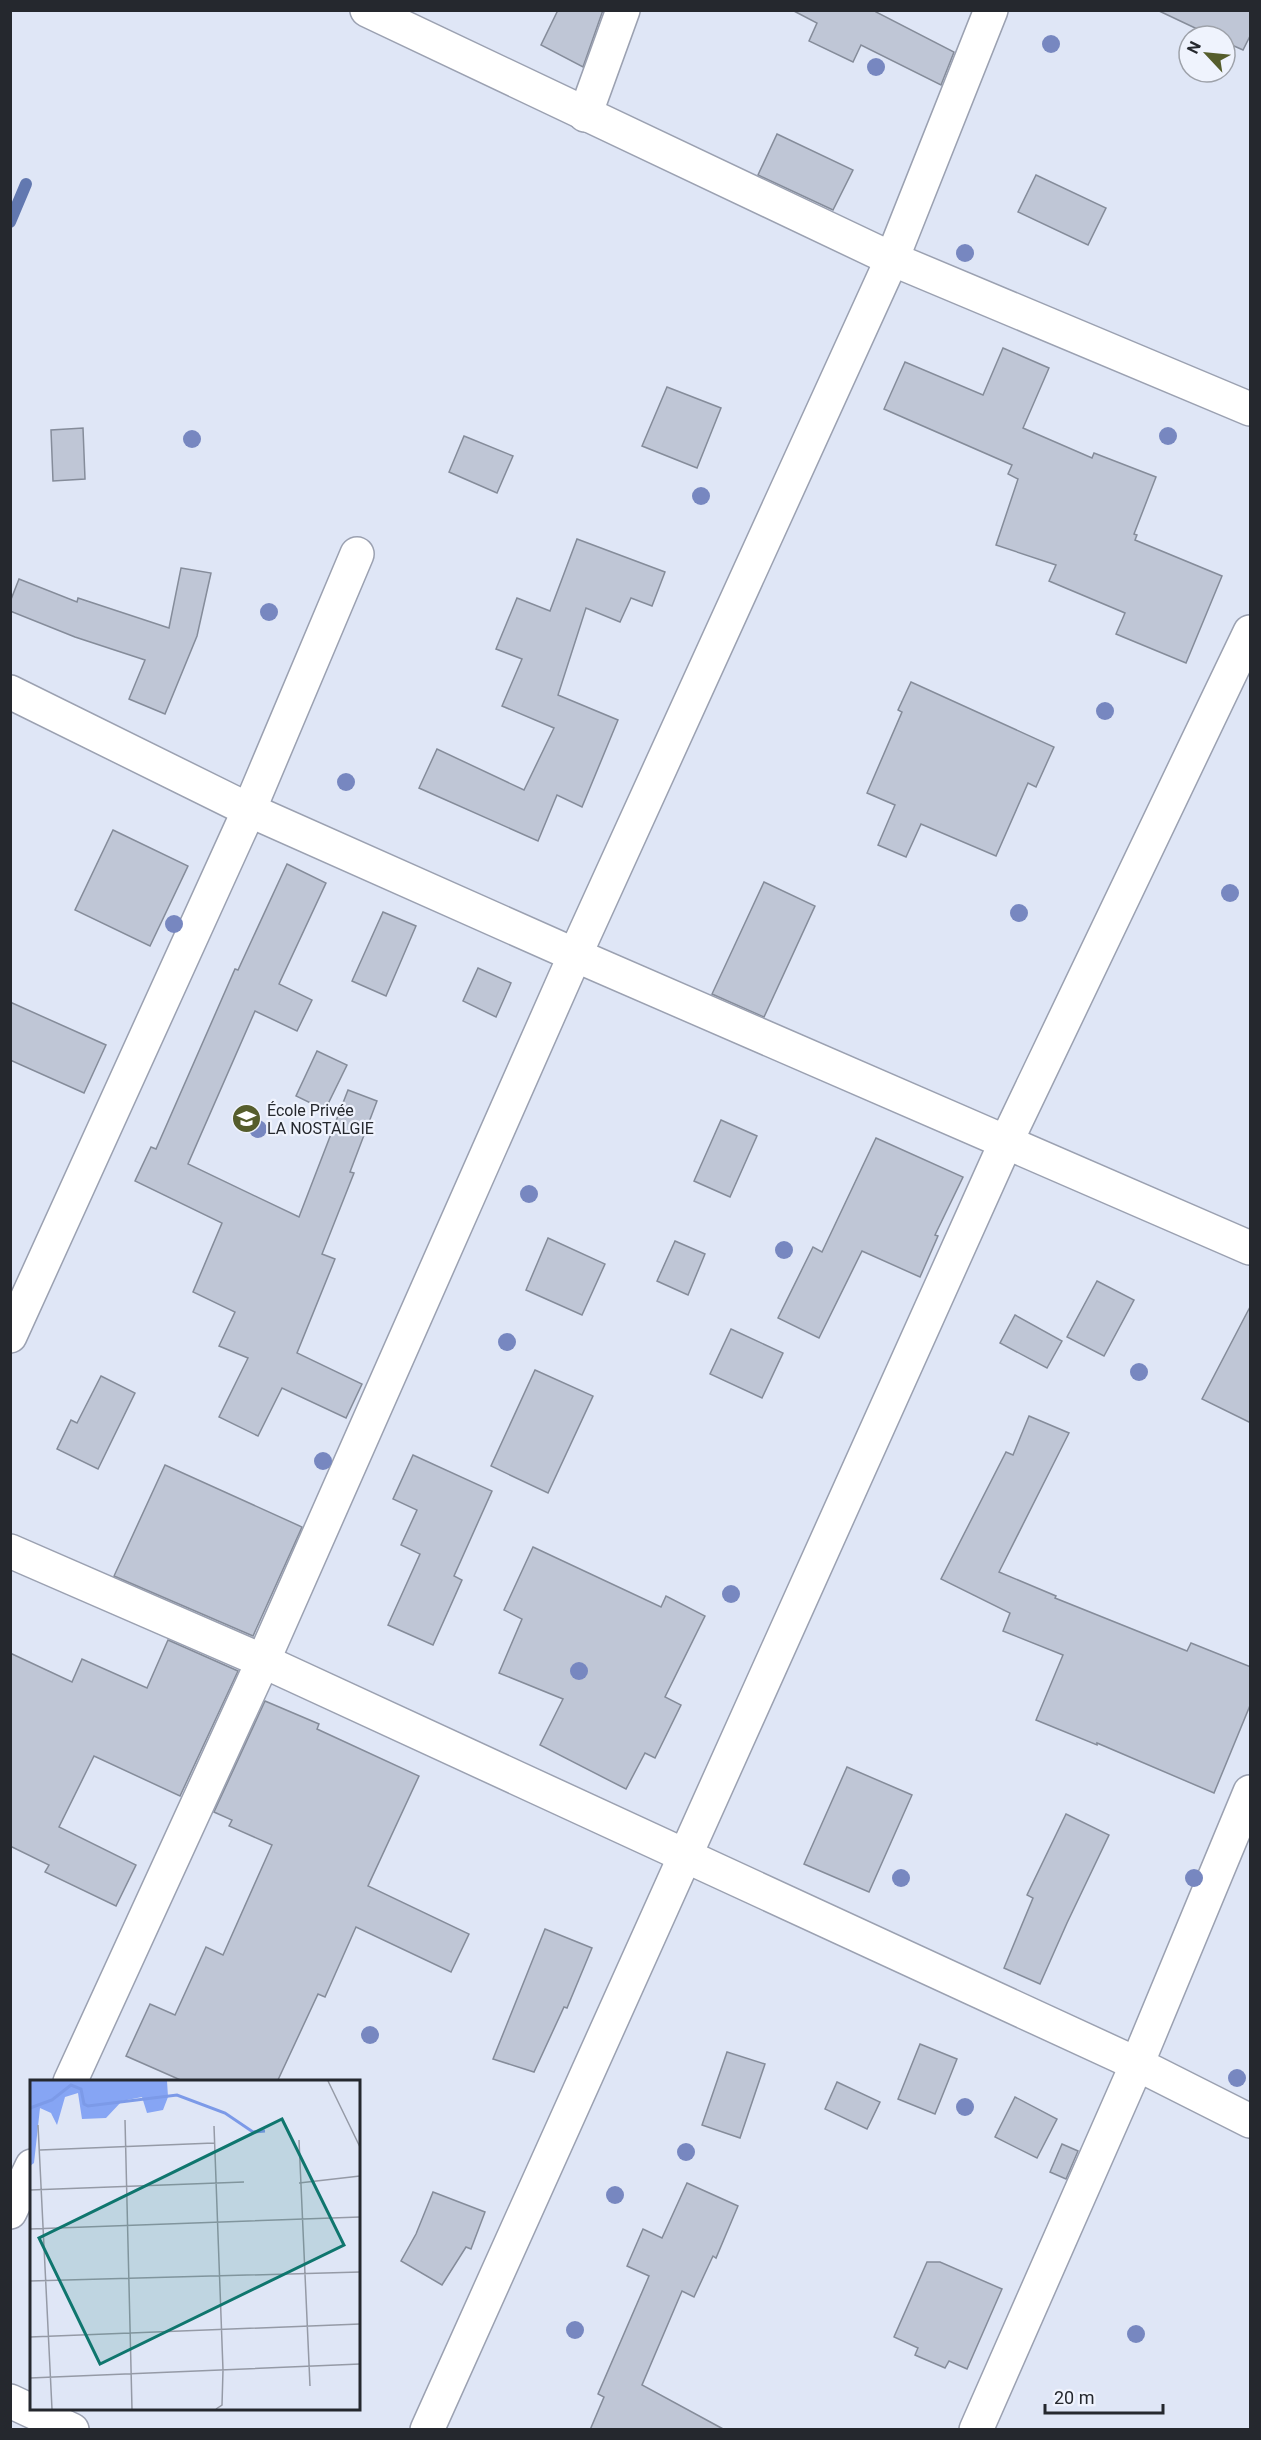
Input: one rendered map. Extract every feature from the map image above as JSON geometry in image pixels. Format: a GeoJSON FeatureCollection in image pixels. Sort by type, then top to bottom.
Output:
{"type":"FeatureCollection","features":[{"type":"Feature","properties":{"kind":"street"},"geometry":{"type":"LineString","coordinates":[[367,10],[892,259],[1251,409]]}},
{"type":"Feature","properties":{"kind":"street"},"geometry":{"type":"LineString","coordinates":[[585,115],[623,10]]}},
{"type":"Feature","properties":{"kind":"street"},"geometry":{"type":"LineString","coordinates":[[71,2080],[263,1661],[575,955],[892,259],[991,10]]}},
{"type":"Feature","properties":{"kind":"street"},"geometry":{"type":"LineString","coordinates":[[10,1336],[249,810],[357,554]]}},
{"type":"Feature","properties":{"kind":"street"},"geometry":{"type":"LineString","coordinates":[[427,2430],[1006,1142],[1251,632]]}},
{"type":"Feature","properties":{"kind":"street"},"geometry":{"type":"LineString","coordinates":[[10,692],[249,810],[575,955],[1251,1248]]}},
{"type":"Feature","properties":{"kind":"street"},"geometry":{"type":"LineString","coordinates":[[10,1551],[263,1661],[1137,2064],[1251,2121]]}},
{"type":"Feature","properties":{"kind":"street"},"geometry":{"type":"LineString","coordinates":[[976,2430],[1137,2064],[1251,1792]]}},
{"type":"Feature","properties":{"kind":"street"},"geometry":{"type":"LineString","coordinates":[[10,2212],[30,2170]]}},
{"type":"Feature","properties":{"kind":"street"},"geometry":{"type":"LineString","coordinates":[[10,2401],[72,2430]]}},
{"type":"Feature","properties":{"kind":"building"},"geometry":{"type":"Polygon","coordinates":[[[558,10],[603,10],[583,67],[541,45],[558,10]]]}},
{"type":"Feature","properties":{"kind":"building"},"geometry":{"type":"Polygon","coordinates":[[[792,10],[877,10],[876,12],[954,52],[941,85],[861,45],[853,62],[809,41],[817,23],[792,10]]]}},
{"type":"Feature","properties":{"kind":"building"},"geometry":{"type":"Polygon","coordinates":[[[1157,10],[1251,10],[1251,34],[1243,50],[1237,47],[1237,24],[1187,24],[1157,10]]]}},
{"type":"Feature","properties":{"kind":"building"},"geometry":{"type":"Polygon","coordinates":[[[777,134],[853,170],[833,210],[758,175],[777,134]]]}},
{"type":"Feature","properties":{"kind":"building"},"geometry":{"type":"Polygon","coordinates":[[[1036,175],[1106,208],[1088,245],[1018,212],[1036,175]]]}},
{"type":"Feature","properties":{"kind":"building"},"geometry":{"type":"Polygon","coordinates":[[[1003,348],[1049,368],[1023,428],[1092,458],[1094,453],[1156,477],[1134,534],[1137,535],[1135,540],[1222,576],[1186,663],[1116,634],[1125,613],[1049,581],[1056,565],[996,545],[1018,479],[1008,474],[1012,465],[884,409],[905,362],[983,395],[1003,348]]]}},
{"type":"Feature","properties":{"kind":"building"},"geometry":{"type":"Polygon","coordinates":[[[667,387],[721,408],[697,468],[642,446],[667,387]]]}},
{"type":"Feature","properties":{"kind":"building"},"geometry":{"type":"Polygon","coordinates":[[[83,428],[85,479],[53,481],[51,430],[83,428]]]}},
{"type":"Feature","properties":{"kind":"building"},"geometry":{"type":"Polygon","coordinates":[[[464,436],[513,456],[497,493],[449,472],[464,436]]]}},
{"type":"Feature","properties":{"kind":"building"},"geometry":{"type":"Polygon","coordinates":[[[577,539],[665,572],[652,606],[631,598],[620,622],[586,608],[558,695],[618,720],[582,807],[557,795],[538,841],[419,788],[437,749],[524,790],[554,728],[502,706],[522,659],[496,649],[517,598],[550,611],[577,539]]]}},
{"type":"Feature","properties":{"kind":"building"},"geometry":{"type":"Polygon","coordinates":[[[181,568],[211,573],[197,636],[165,714],[129,699],[145,660],[75,637],[10,611],[10,602],[19,579],[77,602],[78,598],[169,628],[181,568]]]}},
{"type":"Feature","properties":{"kind":"building"},"geometry":{"type":"Polygon","coordinates":[[[911,682],[1054,747],[1036,787],[1028,783],[996,856],[921,824],[906,857],[878,845],[895,805],[867,793],[902,712],[898,710],[911,682]]]}},
{"type":"Feature","properties":{"kind":"building"},"geometry":{"type":"Polygon","coordinates":[[[113,830],[188,866],[150,946],[75,910],[113,830]]]}},
{"type":"Feature","properties":{"kind":"building"},"geometry":{"type":"Polygon","coordinates":[[[287,864],[326,883],[279,984],[312,1000],[297,1031],[255,1011],[188,1164],[299,1217],[348,1090],[377,1101],[350,1172],[354,1173],[322,1254],[335,1259],[297,1353],[362,1384],[346,1418],[282,1388],[258,1436],[219,1417],[248,1358],[219,1346],[235,1312],[193,1292],[222,1223],[135,1181],[151,1147],[156,1149],[235,969],[238,970],[287,864]]]}},
{"type":"Feature","properties":{"kind":"building"},"geometry":{"type":"Polygon","coordinates":[[[764,882],[815,906],[764,1017],[712,994],[764,882]]]}},
{"type":"Feature","properties":{"kind":"building"},"geometry":{"type":"Polygon","coordinates":[[[383,912],[416,926],[386,996],[352,981],[383,912]]]}},
{"type":"Feature","properties":{"kind":"building"},"geometry":{"type":"Polygon","coordinates":[[[478,968],[511,983],[496,1017],[463,1001],[478,968]]]}},
{"type":"Feature","properties":{"kind":"building"},"geometry":{"type":"Polygon","coordinates":[[[10,1002],[106,1045],[84,1093],[10,1060],[10,1002]]]}},
{"type":"Feature","properties":{"kind":"building"},"geometry":{"type":"Polygon","coordinates":[[[317,1051],[347,1065],[325,1110],[296,1096],[317,1051]]]}},
{"type":"Feature","properties":{"kind":"building"},"geometry":{"type":"Polygon","coordinates":[[[721,1120],[757,1136],[730,1197],[694,1181],[721,1120]]]}},
{"type":"Feature","properties":{"kind":"building"},"geometry":{"type":"Polygon","coordinates":[[[876,1138],[963,1177],[935,1235],[938,1236],[920,1277],[862,1251],[819,1338],[778,1318],[813,1247],[822,1252],[876,1138]]]}},
{"type":"Feature","properties":{"kind":"building"},"geometry":{"type":"Polygon","coordinates":[[[548,1238],[605,1264],[582,1315],[526,1290],[548,1238]]]}},
{"type":"Feature","properties":{"kind":"building"},"geometry":{"type":"Polygon","coordinates":[[[675,1241],[705,1254],[688,1295],[657,1281],[675,1241]]]}},
{"type":"Feature","properties":{"kind":"building"},"geometry":{"type":"Polygon","coordinates":[[[1097,1281],[1134,1300],[1104,1356],[1067,1337],[1097,1281]]]}},
{"type":"Feature","properties":{"kind":"building"},"geometry":{"type":"Polygon","coordinates":[[[1251,1305],[1251,1423],[1202,1399],[1251,1305]]]}},
{"type":"Feature","properties":{"kind":"building"},"geometry":{"type":"Polygon","coordinates":[[[1015,1315],[1062,1341],[1047,1368],[1000,1343],[1015,1315]]]}},
{"type":"Feature","properties":{"kind":"building"},"geometry":{"type":"Polygon","coordinates":[[[731,1329],[783,1353],[762,1398],[710,1374],[731,1329]]]}},
{"type":"Feature","properties":{"kind":"building"},"geometry":{"type":"Polygon","coordinates":[[[535,1370],[593,1396],[548,1493],[491,1466],[535,1370]]]}},
{"type":"Feature","properties":{"kind":"building"},"geometry":{"type":"Polygon","coordinates":[[[101,1376],[135,1393],[98,1469],[57,1449],[71,1420],[77,1423],[101,1376]]]}},
{"type":"Feature","properties":{"kind":"building"},"geometry":{"type":"Polygon","coordinates":[[[1029,1416],[1069,1433],[999,1572],[1056,1596],[1055,1598],[1187,1651],[1191,1643],[1251,1667],[1251,1703],[1214,1793],[1097,1743],[1097,1745],[1036,1720],[1063,1655],[1003,1631],[1010,1613],[941,1579],[1006,1452],[1013,1455],[1029,1416]]]}},
{"type":"Feature","properties":{"kind":"building"},"geometry":{"type":"Polygon","coordinates":[[[413,1455],[492,1491],[454,1576],[462,1580],[433,1645],[388,1625],[420,1554],[401,1545],[417,1510],[393,1499],[413,1455]]]}},
{"type":"Feature","properties":{"kind":"building"},"geometry":{"type":"Polygon","coordinates":[[[165,1465],[302,1527],[253,1636],[114,1576],[165,1465]]]}},
{"type":"Feature","properties":{"kind":"building"},"geometry":{"type":"Polygon","coordinates":[[[533,1547],[661,1607],[666,1596],[705,1616],[665,1697],[681,1705],[655,1758],[645,1753],[626,1789],[540,1745],[563,1699],[499,1673],[522,1619],[504,1610],[533,1547]]]}},
{"type":"Feature","properties":{"kind":"building"},"geometry":{"type":"Polygon","coordinates":[[[168,1640],[238,1671],[180,1796],[94,1756],[59,1827],[136,1865],[116,1906],[45,1872],[49,1865],[10,1846],[10,1653],[72,1682],[82,1659],[147,1688],[168,1640]]]}},
{"type":"Feature","properties":{"kind":"building"},"geometry":{"type":"Polygon","coordinates":[[[265,1701],[319,1724],[317,1729],[419,1776],[368,1886],[469,1934],[451,1972],[356,1927],[325,1997],[318,1994],[278,2080],[180,2080],[126,2056],[150,2004],[175,2015],[206,1947],[223,1955],[272,1845],[229,1826],[232,1820],[214,1812],[265,1701]]]}},
{"type":"Feature","properties":{"kind":"building"},"geometry":{"type":"Polygon","coordinates":[[[847,1767],[912,1795],[869,1892],[804,1864],[847,1767]]]}},
{"type":"Feature","properties":{"kind":"building"},"geometry":{"type":"Polygon","coordinates":[[[1066,1814],[1109,1835],[1040,1984],[1004,1968],[1033,1898],[1027,1895],[1066,1814]]]}},
{"type":"Feature","properties":{"kind":"building"},"geometry":{"type":"Polygon","coordinates":[[[545,1929],[592,1948],[567,2008],[564,2007],[534,2072],[493,2059],[545,1929]]]}},
{"type":"Feature","properties":{"kind":"building"},"geometry":{"type":"Polygon","coordinates":[[[920,2044],[957,2059],[935,2114],[898,2099],[920,2044]]]}},
{"type":"Feature","properties":{"kind":"building"},"geometry":{"type":"Polygon","coordinates":[[[727,2052],[765,2064],[740,2138],[702,2125],[727,2052]]]}},
{"type":"Feature","properties":{"kind":"building"},"geometry":{"type":"Polygon","coordinates":[[[837,2082],[880,2102],[867,2129],[825,2109],[837,2082]]]}},
{"type":"Feature","properties":{"kind":"building"},"geometry":{"type":"Polygon","coordinates":[[[1015,2097],[1057,2119],[1037,2158],[995,2137],[1015,2097]]]}},
{"type":"Feature","properties":{"kind":"building"},"geometry":{"type":"Polygon","coordinates":[[[1062,2144],[1078,2151],[1066,2179],[1050,2172],[1062,2144]]]}},
{"type":"Feature","properties":{"kind":"building"},"geometry":{"type":"Polygon","coordinates":[[[687,2183],[738,2206],[716,2258],[713,2256],[694,2297],[682,2291],[642,2385],[725,2430],[590,2430],[604,2397],[598,2394],[649,2276],[627,2266],[643,2229],[662,2238],[687,2183]]]}},
{"type":"Feature","properties":{"kind":"building"},"geometry":{"type":"Polygon","coordinates":[[[433,2192],[485,2212],[471,2249],[466,2247],[442,2285],[401,2261],[416,2234],[433,2192]]]}},
{"type":"Feature","properties":{"kind":"building"},"geometry":{"type":"Polygon","coordinates":[[[927,2262],[940,2262],[1002,2289],[967,2369],[949,2361],[945,2368],[915,2355],[918,2348],[894,2337],[927,2262]]]}},
{"type":"Feature","properties":{"kind":"waterway"},"geometry":{"type":"LineString","coordinates":[[10,222],[26,184]]}},
{"type":"Feature","properties":{"kind":"place","name":"École Privée LA NOSTALGIE"},"geometry":{"type":"Point","coordinates":[246,1119]}}]}
